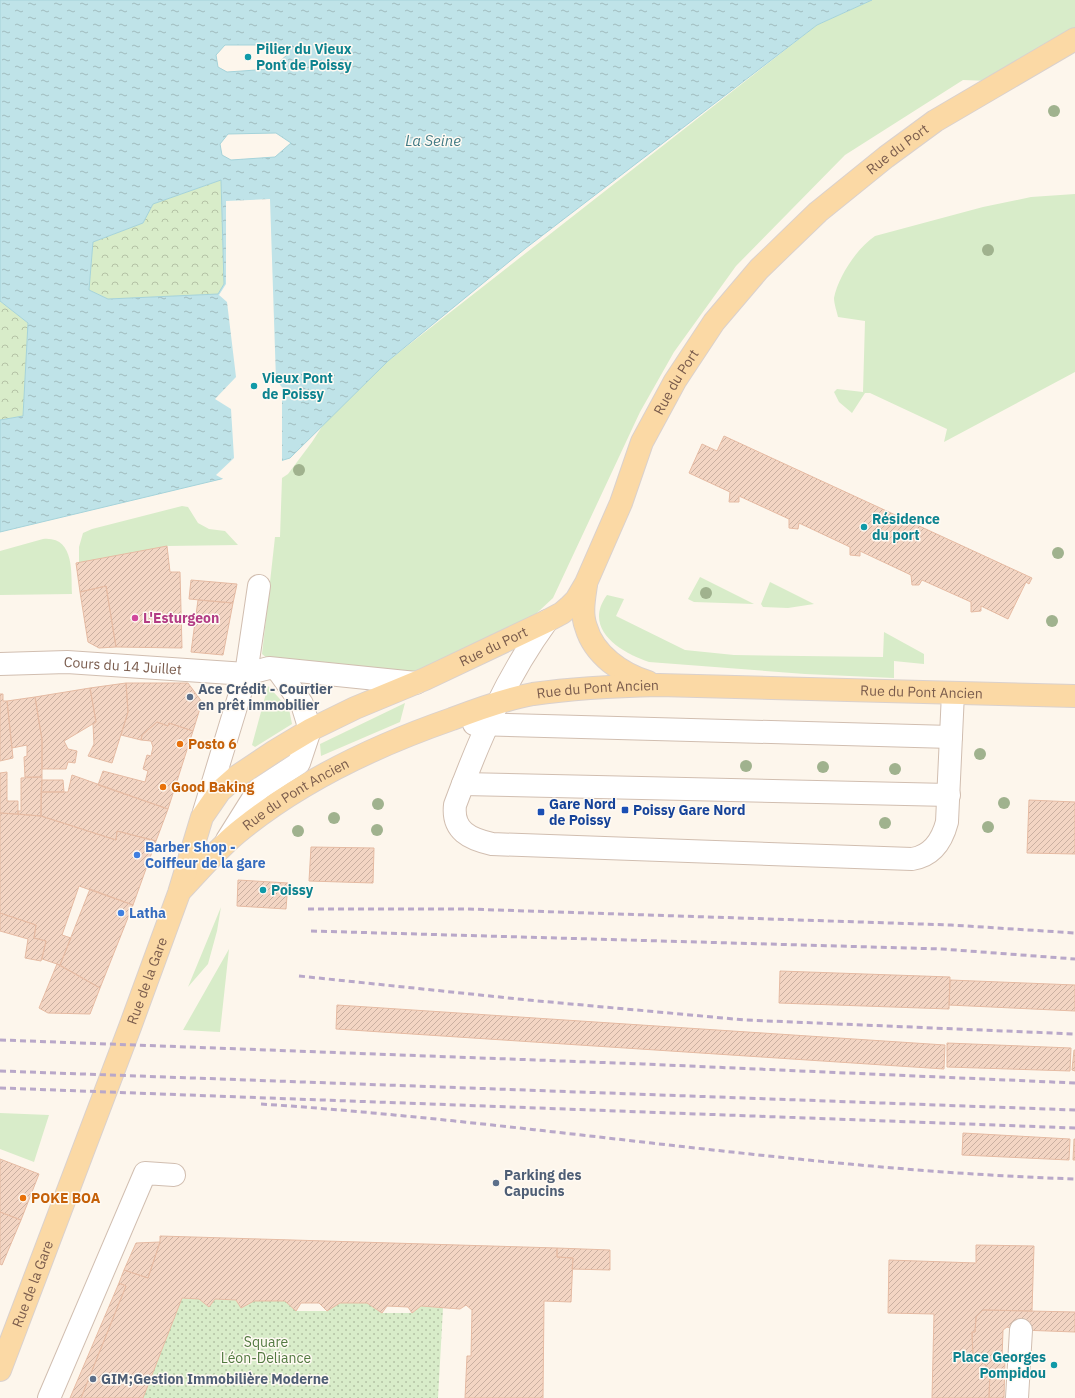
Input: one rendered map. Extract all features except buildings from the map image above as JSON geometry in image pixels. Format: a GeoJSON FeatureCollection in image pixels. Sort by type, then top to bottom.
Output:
{"type":"FeatureCollection","features":[{"type":"Feature","properties":{"kind":"main road","name":"Rue du Port"},"geometry":{"type":"LineString","coordinates":[[416,683],[547,621],[562,613],[570,606],[586,583],[621,503],[642,442],[675,381],[714,322],[759,269],[818,212],[886,157],[935,121],[1075,39]]}},
{"type":"Feature","properties":{"kind":"main road","name":"Rue du Port"},"geometry":{"type":"LineString","coordinates":[[979,96],[1075,49]]}},
{"type":"Feature","properties":{"kind":"main road"},"geometry":{"type":"LineString","coordinates":[[586,583],[583,602],[584,622],[590,639],[597,649],[620,670],[635,678],[659,685]]}},
{"type":"Feature","properties":{"kind":"main road"},"geometry":{"type":"LineString","coordinates":[[202,817],[220,791],[236,777],[275,751],[310,730],[355,708],[416,683]]}},
{"type":"Feature","properties":{"kind":"main road","name":"Rue du Pont Ancien"},"geometry":{"type":"LineString","coordinates":[[179,892],[240,830],[281,799],[309,782],[409,734],[498,702],[532,694],[567,690],[659,685],[1075,696]]}},
{"type":"Feature","properties":{"kind":"main road","name":"Rue de la Gare"},"geometry":{"type":"LineString","coordinates":[[0,1369],[179,892],[202,817]]}},
{"type":"Feature","properties":{"kind":"street","name":"Rue de la Gare"},"geometry":{"type":"LineString","coordinates":[[202,817],[246,674],[259,586]]}},
{"type":"Feature","properties":{"kind":"street"},"geometry":{"type":"LineString","coordinates":[[547,621],[526,651],[498,702],[487,725],[455,805],[454,814],[457,825],[470,836],[492,844],[912,859],[926,856],[935,848],[941,839],[947,822],[953,693]]}},
{"type":"Feature","properties":{"kind":"street","name":"Cours du 14 Juillet"},"geometry":{"type":"LineString","coordinates":[[0,664],[67,662],[246,674]]}},
{"type":"Feature","properties":{"kind":"street"},"geometry":{"type":"LineString","coordinates":[[246,674],[269,668],[416,683]]}},
{"type":"Feature","properties":{"kind":"street"},"geometry":{"type":"LineString","coordinates":[[224,845],[259,789],[298,763],[310,730],[302,704],[277,669]]}},
{"type":"Feature","properties":{"kind":"street"},"geometry":{"type":"LineString","coordinates":[[435,725],[487,725],[951,737]]}},
{"type":"Feature","properties":{"kind":"street"},"geometry":{"type":"LineString","coordinates":[[463,784],[949,795]]}},
{"type":"Feature","properties":{"kind":"street"},"geometry":{"type":"LineString","coordinates":[[49,1398],[145,1173],[174,1175]]}},
{"type":"Feature","properties":{"kind":"street"},"geometry":{"type":"LineString","coordinates":[[1017,1398],[1021,1330]]}},
{"type":"Feature","properties":{"kind":"green space"},"geometry":{"type":"Polygon","coordinates":[[[872,0],[1075,0],[1075,29],[990,81],[963,80],[845,155],[736,266],[674,352],[640,412],[553,598],[524,625],[428,669],[405,675],[268,659],[262,654],[275,537],[280,537],[282,478],[288,474],[323,425],[388,361],[817,25],[872,0]]]}},
{"type":"Feature","properties":{"kind":"green space"},"geometry":{"type":"Polygon","coordinates":[[[221,180],[224,284],[218,294],[108,299],[89,290],[93,242],[143,223],[153,204],[221,180]]]}},
{"type":"Feature","properties":{"kind":"green space"},"geometry":{"type":"Polygon","coordinates":[[[1075,194],[1075,372],[944,442],[947,429],[870,393],[865,393],[852,413],[839,402],[834,392],[837,389],[863,392],[865,321],[838,317],[834,298],[844,272],[855,255],[868,241],[875,236],[983,207],[1031,197],[1075,194]]]}},
{"type":"Feature","properties":{"kind":"green space"},"geometry":{"type":"Polygon","coordinates":[[[0,301],[28,323],[23,416],[0,420],[0,301]]]}},
{"type":"Feature","properties":{"kind":"green space"},"geometry":{"type":"Polygon","coordinates":[[[182,506],[188,507],[198,523],[209,529],[225,531],[238,545],[167,546],[79,563],[79,547],[83,533],[92,529],[182,506]]]}},
{"type":"Feature","properties":{"kind":"green space"},"geometry":{"type":"Polygon","coordinates":[[[43,539],[61,543],[66,550],[71,567],[72,594],[0,595],[0,551],[43,539]]]}},
{"type":"Feature","properties":{"kind":"green space"},"geometry":{"type":"Polygon","coordinates":[[[700,577],[754,604],[694,602],[688,599],[700,577]]]}},
{"type":"Feature","properties":{"kind":"green space"},"geometry":{"type":"Polygon","coordinates":[[[770,582],[814,604],[788,608],[763,607],[761,604],[770,582]]]}},
{"type":"Feature","properties":{"kind":"green space"},"geometry":{"type":"Polygon","coordinates":[[[607,595],[624,599],[616,616],[685,650],[734,655],[883,657],[884,632],[924,654],[924,664],[894,661],[894,678],[805,674],[649,662],[627,653],[617,646],[608,638],[602,629],[599,619],[600,607],[607,595]]]}},
{"type":"Feature","properties":{"kind":"green space"},"geometry":{"type":"Polygon","coordinates":[[[268,686],[289,709],[292,724],[255,747],[252,745],[268,686]]]}},
{"type":"Feature","properties":{"kind":"green space"},"geometry":{"type":"Polygon","coordinates":[[[405,703],[400,722],[321,756],[320,744],[405,703]]]}},
{"type":"Feature","properties":{"kind":"green space"},"geometry":{"type":"Polygon","coordinates":[[[221,907],[217,931],[208,964],[188,987],[221,907]]]}},
{"type":"Feature","properties":{"kind":"green space"},"geometry":{"type":"Polygon","coordinates":[[[229,949],[220,1032],[183,1030],[229,949]]]}},
{"type":"Feature","properties":{"kind":"green space"},"geometry":{"type":"Polygon","coordinates":[[[0,1113],[49,1115],[34,1162],[0,1149],[0,1113]]]}},
{"type":"Feature","properties":{"kind":"green space","name":"Square Léon-Deliance"},"geometry":{"type":"Polygon","coordinates":[[[182,1298],[199,1299],[209,1307],[215,1299],[236,1300],[241,1308],[254,1301],[285,1301],[296,1311],[327,1311],[340,1303],[367,1303],[382,1313],[412,1313],[421,1306],[443,1308],[438,1398],[142,1398],[182,1298]]]}},
{"type":"Feature","properties":{"kind":"water","name":"La Seine"},"geometry":{"type":"Polygon","coordinates":[[[0,0],[872,0],[817,25],[526,248],[388,361],[290,458],[221,479],[0,532],[0,420],[23,416],[28,323],[0,301],[0,0]],[[225,45],[216,55],[218,67],[227,72],[271,69],[287,55],[272,45],[225,45]],[[276,133],[228,134],[220,144],[222,155],[231,160],[275,157],[291,143],[276,133]],[[221,180],[153,204],[143,223],[93,242],[89,290],[108,299],[218,294],[224,284],[221,180]]]}},
{"type":"Feature","properties":{"kind":"pier","name":"Vieux Pont de Poissy"},"geometry":{"type":"Polygon","coordinates":[[[270,199],[276,380],[286,392],[282,400],[282,462],[225,480],[216,475],[234,458],[231,409],[215,399],[236,377],[227,302],[219,295],[226,284],[226,201],[270,199]]]}},
{"type":"Feature","properties":{"kind":"railway"},"geometry":{"type":"LineString","coordinates":[[308,909],[467,909],[951,925],[1075,933]]}},
{"type":"Feature","properties":{"kind":"railway"},"geometry":{"type":"LineString","coordinates":[[311,931],[942,949],[1075,959]]}},
{"type":"Feature","properties":{"kind":"railway"},"geometry":{"type":"LineString","coordinates":[[299,976],[528,1000],[745,1020],[1075,1034]]}},
{"type":"Feature","properties":{"kind":"railway"},"geometry":{"type":"LineString","coordinates":[[0,1040],[643,1064],[1075,1083]]}},
{"type":"Feature","properties":{"kind":"railway"},"geometry":{"type":"LineString","coordinates":[[0,1071],[1075,1110]]}},
{"type":"Feature","properties":{"kind":"railway"},"geometry":{"type":"LineString","coordinates":[[0,1088],[1075,1128]]}},
{"type":"Feature","properties":{"kind":"railway"},"geometry":{"type":"LineString","coordinates":[[261,1104],[465,1122],[871,1166],[973,1174],[1075,1179]]}},
{"type":"Feature","properties":{"kind":"place","name":"Pilier du Vieux Pont de Poissy"},"geometry":{"type":"Point","coordinates":[248,57]}},
{"type":"Feature","properties":{"kind":"place","name":"Vieux Pont de Poissy"},"geometry":{"type":"Point","coordinates":[254,386]}},
{"type":"Feature","properties":{"kind":"place","name":"Résidence du port"},"geometry":{"type":"Point","coordinates":[864,527]}},
{"type":"Feature","properties":{"kind":"place","name":"L'Esturgeon"},"geometry":{"type":"Point","coordinates":[135,618]}},
{"type":"Feature","properties":{"kind":"place","name":"Ace Crédit - Courtier en prêt immobilier"},"geometry":{"type":"Point","coordinates":[190,697]}},
{"type":"Feature","properties":{"kind":"place","name":"Posto 6"},"geometry":{"type":"Point","coordinates":[180,744]}},
{"type":"Feature","properties":{"kind":"place","name":"Good Baking"},"geometry":{"type":"Point","coordinates":[163,787]}},
{"type":"Feature","properties":{"kind":"place","name":"Poissy Gare Nord"},"geometry":{"type":"Point","coordinates":[625,810]}},
{"type":"Feature","properties":{"kind":"place","name":"Gare Nord de Poissy"},"geometry":{"type":"Point","coordinates":[541,812]}},
{"type":"Feature","properties":{"kind":"place","name":"Barber Shop - Coiffeur de la gare"},"geometry":{"type":"Point","coordinates":[137,855]}},
{"type":"Feature","properties":{"kind":"place","name":"Poissy"},"geometry":{"type":"Point","coordinates":[263,890]}},
{"type":"Feature","properties":{"kind":"place","name":"Latha"},"geometry":{"type":"Point","coordinates":[121,913]}},
{"type":"Feature","properties":{"kind":"place","name":"Parking des Capucins"},"geometry":{"type":"Point","coordinates":[496,1183]}},
{"type":"Feature","properties":{"kind":"place","name":"POKE BOA"},"geometry":{"type":"Point","coordinates":[23,1198]}},
{"type":"Feature","properties":{"kind":"place","name":"Place Georges Pompidou"},"geometry":{"type":"Point","coordinates":[1054,1365]}},
{"type":"Feature","properties":{"kind":"place","name":"GIM;Gestion Immobilière Moderne"},"geometry":{"type":"Point","coordinates":[93,1379]}}]}
